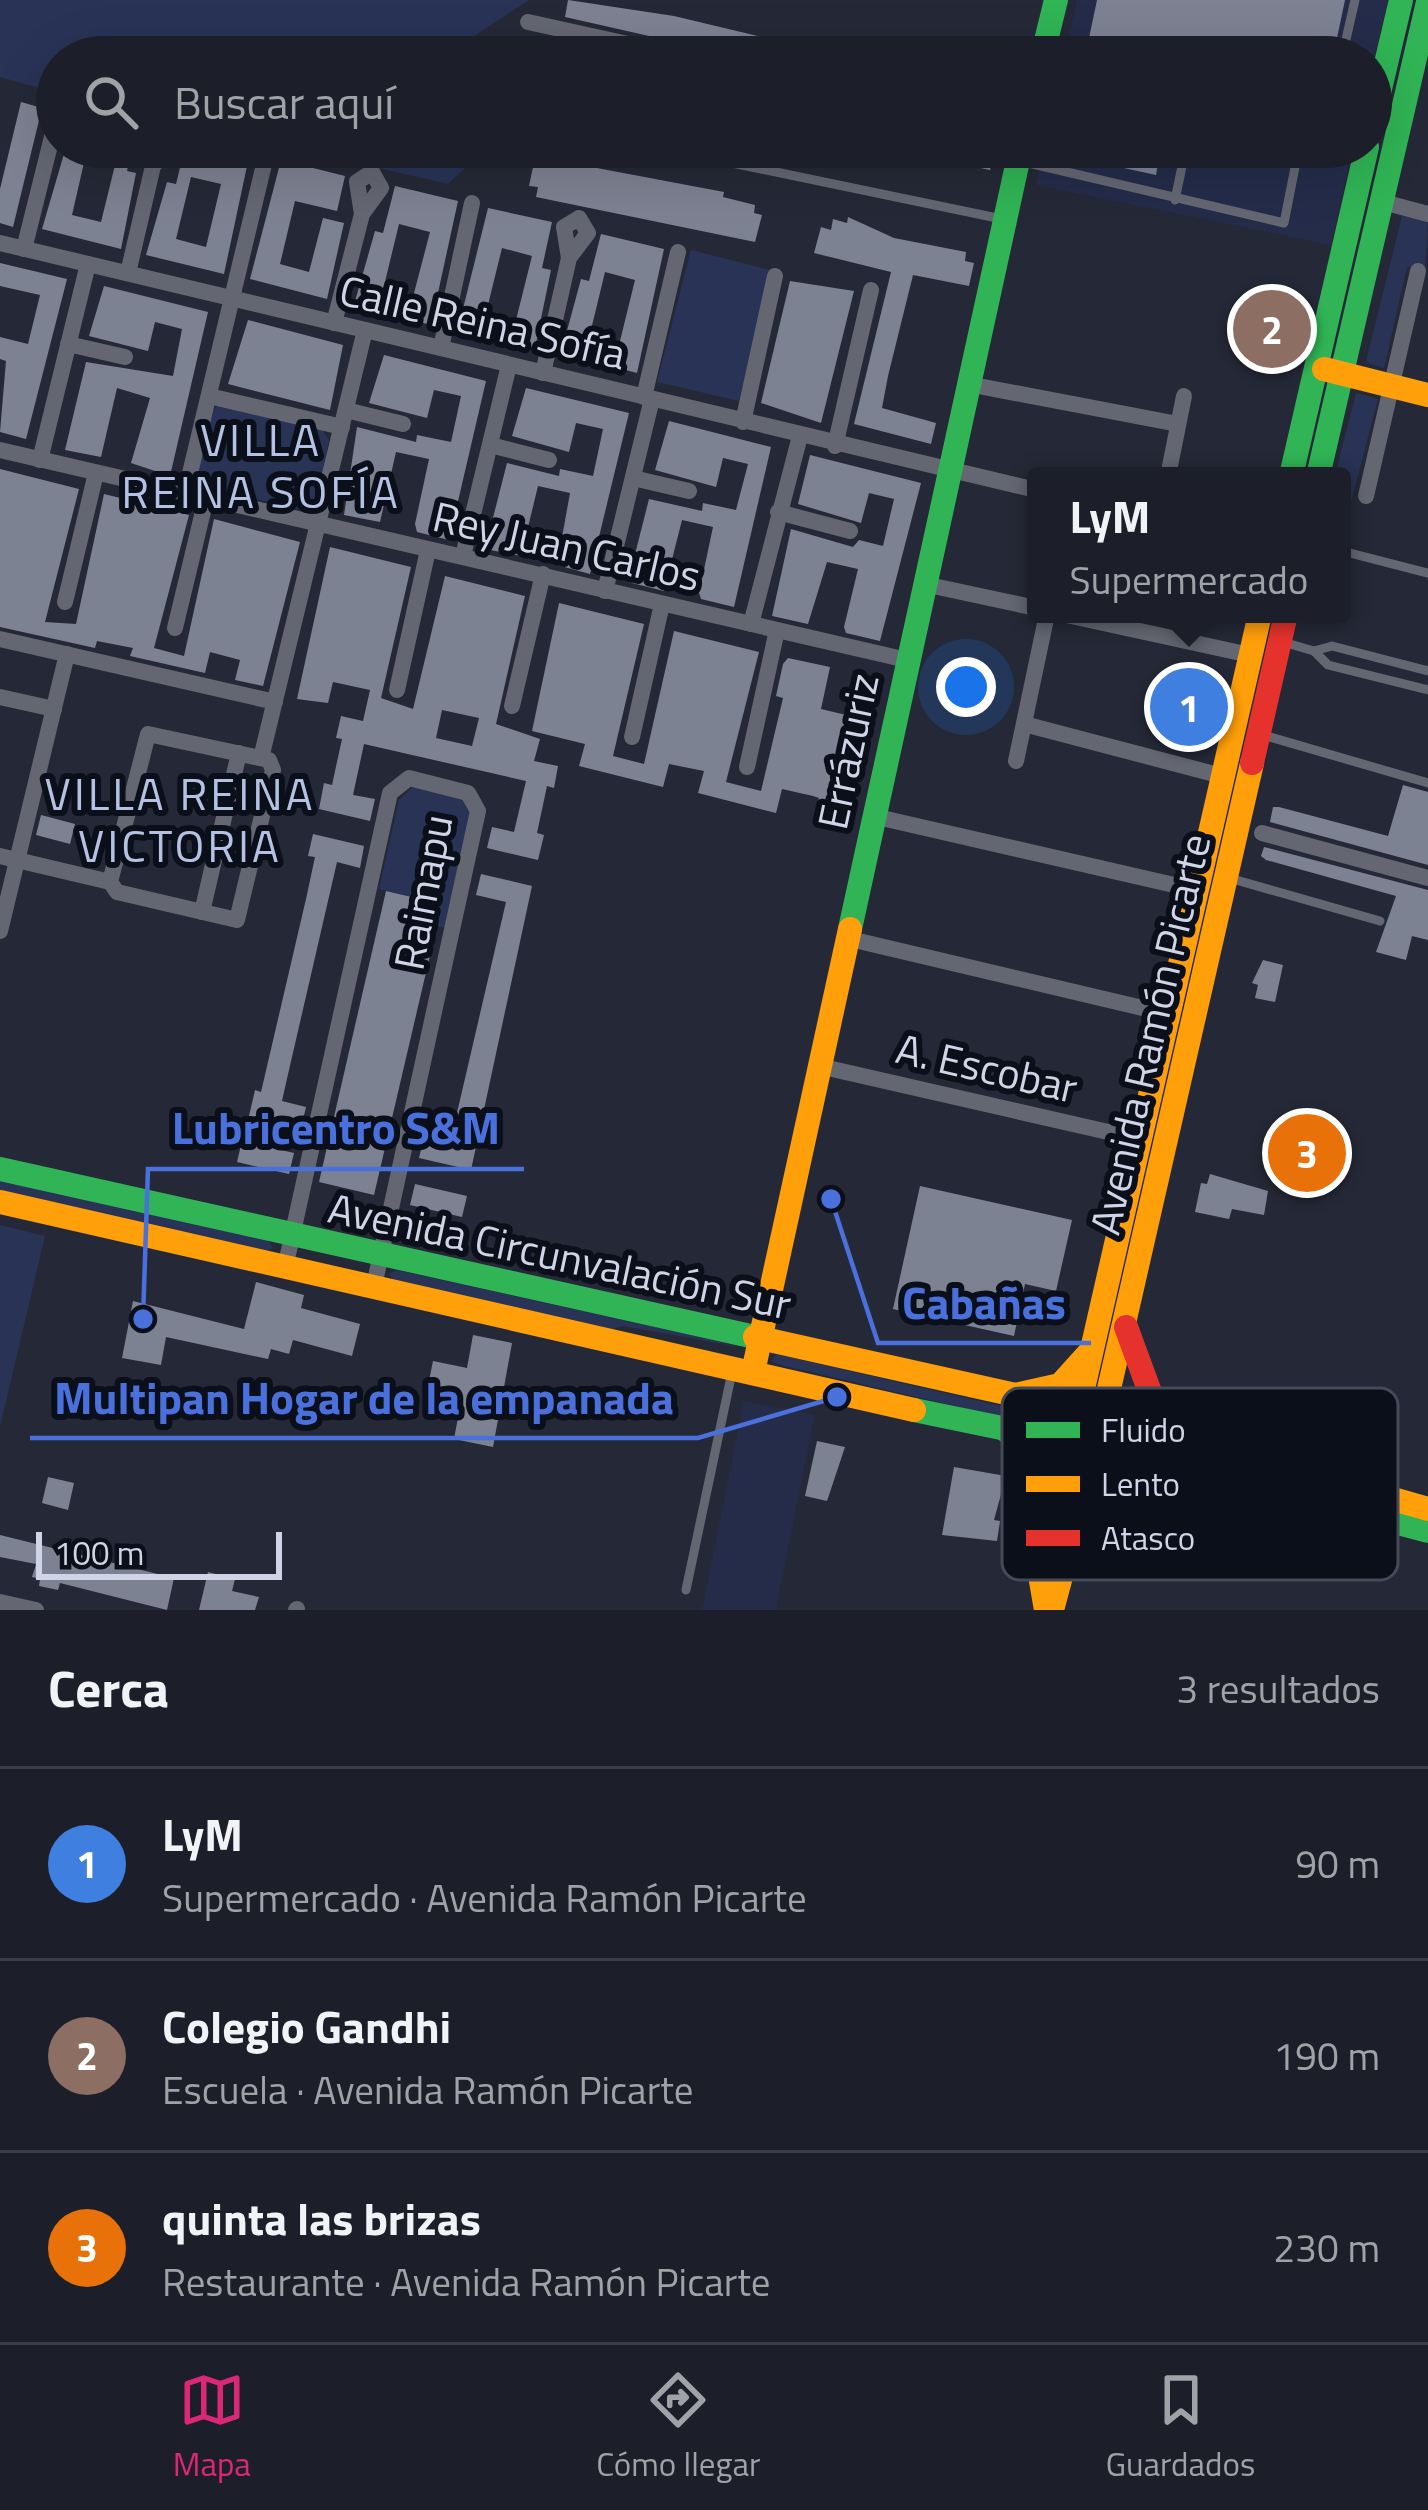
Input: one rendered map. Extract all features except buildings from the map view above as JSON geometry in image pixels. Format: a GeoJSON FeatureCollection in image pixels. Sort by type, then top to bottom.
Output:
{"type":"FeatureCollection","features":[{"type":"Feature","properties":{"kind":"main road"},"geometry":{"type":"LineString","coordinates":[[1047,36],[1056,0]]}},
{"type":"Feature","properties":{"kind":"main road"},"geometry":{"type":"LineString","coordinates":[[1392,36],[1401,0]]}},
{"type":"Feature","properties":{"kind":"main road"},"geometry":{"type":"LineString","coordinates":[[1320,467],[1383,202],[1418,95],[1428,2]]}},
{"type":"Feature","properties":{"kind":"main road","name":"Errázuriz"},"geometry":{"type":"LineString","coordinates":[[743,1370],[761,1337],[1016,168]]}},
{"type":"Feature","properties":{"kind":"main road"},"geometry":{"type":"LineString","coordinates":[[1293,467],[1362,168]]}},
{"type":"Feature","properties":{"kind":"main road"},"geometry":{"type":"LineString","coordinates":[[1367,168],[1370,188],[1383,202]]}},
{"type":"Feature","properties":{"kind":"main road"},"geometry":{"type":"LineString","coordinates":[[1316,368],[1428,395]]}},
{"type":"Feature","properties":{"kind":"main road","name":"Avenida Ramón Picarte"},"geometry":{"type":"LineString","coordinates":[[1100,1388],[1124,1321],[1214,885],[1222,776],[1257,623]]}},
{"type":"Feature","properties":{"kind":"main road","name":"Avenida Ramón Picarte"},"geometry":{"type":"LineString","coordinates":[[1091,1388],[1092,1349],[1168,1014],[1214,885],[1284,623]]}},
{"type":"Feature","properties":{"kind":"main road","name":"Avenida Circunvalación Sur"},"geometry":{"type":"LineString","coordinates":[[0,1169],[1002,1392]]}},
{"type":"Feature","properties":{"kind":"main road","name":"Avenida Circunvalación Sur"},"geometry":{"type":"LineString","coordinates":[[0,1202],[1002,1431]]}},
{"type":"Feature","properties":{"kind":"main road"},"geometry":{"type":"LineString","coordinates":[[1124,1321],[1148,1388]]}},
{"type":"Feature","properties":{"kind":"main road"},"geometry":{"type":"LineString","coordinates":[[1044,1388],[1060,1384],[1092,1349]]}},
{"type":"Feature","properties":{"kind":"main road","name":"Avenida Circunvalación Sur"},"geometry":{"type":"LineString","coordinates":[[1398,1500],[1428,1508]]}},
{"type":"Feature","properties":{"kind":"main road","name":"Avenida Circunvalación Sur"},"geometry":{"type":"LineString","coordinates":[[1398,1523],[1428,1531]]}},
{"type":"Feature","properties":{"kind":"main road","name":"Avenida Ramón Picarte"},"geometry":{"type":"LineString","coordinates":[[1042,1580],[1049,1610]]}},
{"type":"Feature","properties":{"kind":"main road","name":"Avenida Ramón Picarte"},"geometry":{"type":"LineString","coordinates":[[1049,1610],[1060,1580]]}},
{"type":"Feature","properties":{"kind":"street"},"geometry":{"type":"LineString","coordinates":[[528,22],[592,36]]}},
{"type":"Feature","properties":{"kind":"street"},"geometry":{"type":"LineString","coordinates":[[24,249],[44,168]]}},
{"type":"Feature","properties":{"kind":"street"},"geometry":{"type":"LineString","coordinates":[[128,274],[153,168]]}},
{"type":"Feature","properties":{"kind":"street"},"geometry":{"type":"LineString","coordinates":[[185,494],[263,168]]}},
{"type":"Feature","properties":{"kind":"street"},"geometry":{"type":"LineString","coordinates":[[1383,202],[1428,214]]}},
{"type":"Feature","properties":{"kind":"street"},"geometry":{"type":"LineString","coordinates":[[441,348],[472,203]]}},
{"type":"Feature","properties":{"kind":"street"},"geometry":{"type":"LineString","coordinates":[[334,323],[362,214]]}},
{"type":"Feature","properties":{"kind":"street","name":"Calle Reina Sofía"},"geometry":{"type":"LineString","coordinates":[[0,243],[835,446],[1027,488]]}},
{"type":"Feature","properties":{"kind":"street"},"geometry":{"type":"LineString","coordinates":[[605,591],[678,252]]}},
{"type":"Feature","properties":{"kind":"street"},"geometry":{"type":"LineString","coordinates":[[543,373],[569,258]]}},
{"type":"Feature","properties":{"kind":"street"},"geometry":{"type":"LineString","coordinates":[[40,460],[88,264]]}},
{"type":"Feature","properties":{"kind":"street"},"geometry":{"type":"LineString","coordinates":[[1366,496],[1418,271]]}},
{"type":"Feature","properties":{"kind":"street"},"geometry":{"type":"LineString","coordinates":[[743,422],[775,276]]}},
{"type":"Feature","properties":{"kind":"street"},"geometry":{"type":"LineString","coordinates":[[835,446],[871,290]]}},
{"type":"Feature","properties":{"kind":"street"},"geometry":{"type":"LineString","coordinates":[[261,758],[365,330]]}},
{"type":"Feature","properties":{"kind":"street"},"geometry":{"type":"LineString","coordinates":[[68,344],[125,358]]}},
{"type":"Feature","properties":{"kind":"street"},"geometry":{"type":"LineString","coordinates":[[463,556],[508,364]]}},
{"type":"Feature","properties":{"kind":"street"},"geometry":{"type":"LineString","coordinates":[[968,384],[1178,424]]}},
{"type":"Feature","properties":{"kind":"street"},"geometry":{"type":"LineString","coordinates":[[208,396],[403,424]]}},
{"type":"Feature","properties":{"kind":"street"},"geometry":{"type":"LineString","coordinates":[[1170,467],[1184,396]]}},
{"type":"Feature","properties":{"kind":"street"},"geometry":{"type":"LineString","coordinates":[[751,624],[800,436]]}},
{"type":"Feature","properties":{"kind":"street"},"geometry":{"type":"LineString","coordinates":[[490,445],[549,460]]}},
{"type":"Feature","properties":{"kind":"street","name":"Rey Juan Carlos"},"geometry":{"type":"LineString","coordinates":[[0,450],[907,660]]}},
{"type":"Feature","properties":{"kind":"street"},"geometry":{"type":"LineString","coordinates":[[65,602],[96,473]]}},
{"type":"Feature","properties":{"kind":"street"},"geometry":{"type":"LineString","coordinates":[[633,478],[689,491]]}},
{"type":"Feature","properties":{"kind":"street"},"geometry":{"type":"LineString","coordinates":[[175,628],[206,499]]}},
{"type":"Feature","properties":{"kind":"street"},"geometry":{"type":"LineString","coordinates":[[778,512],[850,531]]}},
{"type":"Feature","properties":{"kind":"street"},"geometry":{"type":"LineString","coordinates":[[397,690],[428,550]]}},
{"type":"Feature","properties":{"kind":"street"},"geometry":{"type":"LineString","coordinates":[[512,706],[543,574]]}},
{"type":"Feature","properties":{"kind":"street"},"geometry":{"type":"LineString","coordinates":[[924,584],[1027,606]]}},
{"type":"Feature","properties":{"kind":"street"},"geometry":{"type":"LineString","coordinates":[[632,736],[662,604]]}},
{"type":"Feature","properties":{"kind":"street"},"geometry":{"type":"LineString","coordinates":[[1016,761],[1045,623]]}},
{"type":"Feature","properties":{"kind":"street"},"geometry":{"type":"LineString","coordinates":[[1140,623],[1250,655]]}},
{"type":"Feature","properties":{"kind":"street"},"geometry":{"type":"LineString","coordinates":[[748,767],[777,630]]}},
{"type":"Feature","properties":{"kind":"street"},"geometry":{"type":"LineString","coordinates":[[0,639],[274,702]]}},
{"type":"Feature","properties":{"kind":"street"},"geometry":{"type":"LineString","coordinates":[[0,931],[9,858],[67,654]]}},
{"type":"Feature","properties":{"kind":"street"},"geometry":{"type":"LineString","coordinates":[[0,697],[54,709]]}},
{"type":"Feature","properties":{"kind":"street"},"geometry":{"type":"LineString","coordinates":[[1024,724],[1222,776]]}},
{"type":"Feature","properties":{"kind":"street"},"geometry":{"type":"LineString","coordinates":[[9,858],[110,882],[117,892],[237,920],[273,770],[269,760],[148,734],[110,882]]}},
{"type":"Feature","properties":{"kind":"street"},"geometry":{"type":"LineString","coordinates":[[202,912],[239,753]]}},
{"type":"Feature","properties":{"kind":"street","name":"Raimapu"},"geometry":{"type":"LineString","coordinates":[[285,1268],[390,794],[409,778],[468,793],[478,811],[374,1286]]}},
{"type":"Feature","properties":{"kind":"street"},"geometry":{"type":"LineString","coordinates":[[873,816],[1214,885]]}},
{"type":"Feature","properties":{"kind":"street"},"geometry":{"type":"LineString","coordinates":[[1262,833],[1428,878]]}},
{"type":"Feature","properties":{"kind":"street"},"geometry":{"type":"LineString","coordinates":[[847,938],[1168,1014]]}},
{"type":"Feature","properties":{"kind":"street","name":"A. Escobar"},"geometry":{"type":"LineString","coordinates":[[819,1066],[1139,1139]]}},
{"type":"Feature","properties":{"kind":"street"},"geometry":{"type":"LineString","coordinates":[[0,1602],[36,1610]]}},
{"type":"Feature","properties":{"kind":"lane"},"geometry":{"type":"LineString","coordinates":[[1347,36],[1355,0]]}},
{"type":"Feature","properties":{"kind":"lane"},"geometry":{"type":"LineString","coordinates":[[757,168],[1004,219]]}},
{"type":"Feature","properties":{"kind":"lane"},"geometry":{"type":"LineString","coordinates":[[1066,168],[1175,200],[1284,223],[1295,168]]}},
{"type":"Feature","properties":{"kind":"lane"},"geometry":{"type":"LineString","coordinates":[[1175,200],[1182,168]]}},
{"type":"Feature","properties":{"kind":"lane"},"geometry":{"type":"LineString","coordinates":[[1351,553],[1427,573]]}},
{"type":"Feature","properties":{"kind":"lane"},"geometry":{"type":"LineString","coordinates":[[1279,641],[1314,651],[1328,665],[1428,690]]}},
{"type":"Feature","properties":{"kind":"lane"},"geometry":{"type":"LineString","coordinates":[[1314,651],[1332,646],[1428,671]]}},
{"type":"Feature","properties":{"kind":"lane"},"geometry":{"type":"LineString","coordinates":[[1257,734],[1428,783]]}},
{"type":"Feature","properties":{"kind":"lane"},"geometry":{"type":"LineString","coordinates":[[1214,885],[1380,921]]}},
{"type":"Feature","properties":{"kind":"lane"},"geometry":{"type":"LineString","coordinates":[[686,1589],[743,1370]]}},
{"type":"Feature","properties":{"kind":"shaded area"},"geometry":{"type":"Polygon","coordinates":[[[0,0],[529,0],[474,36],[36,36],[36,87],[0,77],[0,0]]]}},
{"type":"Feature","properties":{"kind":"shaded area"},"geometry":{"type":"Polygon","coordinates":[[[1077,0],[1388,0],[1380,36],[1069,36],[1077,0]]]}},
{"type":"Feature","properties":{"kind":"shaded area"},"geometry":{"type":"Polygon","coordinates":[[[378,168],[465,168],[448,184],[378,168]]]}},
{"type":"Feature","properties":{"kind":"shaded area"},"geometry":{"type":"Polygon","coordinates":[[[1040,168],[1348,168],[1331,245],[1036,185],[1040,168]]]}},
{"type":"Feature","properties":{"kind":"shaded area"},"geometry":{"type":"Polygon","coordinates":[[[1402,216],[1428,220],[1425,271],[1407,267],[1384,368],[1366,362],[1402,216]]]}},
{"type":"Feature","properties":{"kind":"shaded area"},"geometry":{"type":"Polygon","coordinates":[[[691,250],[770,270],[739,401],[657,382],[691,250]]]}},
{"type":"Feature","properties":{"kind":"shaded area"},"geometry":{"type":"Polygon","coordinates":[[[1356,393],[1378,399],[1351,502],[1351,467],[1337,467],[1356,393]]]}},
{"type":"Feature","properties":{"kind":"shaded area"},"geometry":{"type":"Polygon","coordinates":[[[219,405],[323,430],[329,441],[315,504],[307,511],[201,486],[196,477],[210,412],[219,405]]]}},
{"type":"Feature","properties":{"kind":"shaded area"},"geometry":{"type":"Polygon","coordinates":[[[413,787],[468,800],[473,811],[446,928],[418,922],[423,900],[379,889],[399,800],[413,787]]]}},
{"type":"Feature","properties":{"kind":"shaded area"},"geometry":{"type":"Polygon","coordinates":[[[0,1179],[268,1240],[273,1248],[265,1251],[0,1194],[0,1179]]]}},
{"type":"Feature","properties":{"kind":"shaded area"},"geometry":{"type":"Polygon","coordinates":[[[0,1225],[45,1236],[0,1427],[0,1225]]]}},
{"type":"Feature","properties":{"kind":"shaded area"},"geometry":{"type":"Polygon","coordinates":[[[396,1270],[740,1347],[622,1326],[613,1329],[395,1282],[389,1274],[396,1270]]]}},
{"type":"Feature","properties":{"kind":"shaded area"},"geometry":{"type":"Polygon","coordinates":[[[776,1354],[1002,1406],[1002,1417],[781,1365],[771,1361],[776,1354]]]}},
{"type":"Feature","properties":{"kind":"shaded area"},"geometry":{"type":"Polygon","coordinates":[[[744,1401],[815,1415],[776,1610],[702,1610],[744,1401]]]}},
{"type":"Feature","properties":{"kind":"traffic: fast"},"geometry":{"type":"LineString","coordinates":[[1047,36],[1056,0]]}},
{"type":"Feature","properties":{"kind":"traffic: fast"},"geometry":{"type":"LineString","coordinates":[[1392,38],[1401,0]]}},
{"type":"Feature","properties":{"kind":"traffic: fast"},"geometry":{"type":"LineString","coordinates":[[1392,157],[1428,2]]}},
{"type":"Feature","properties":{"kind":"traffic: fast"},"geometry":{"type":"LineString","coordinates":[[850,929],[1016,168]]}},
{"type":"Feature","properties":{"kind":"traffic: fast"},"geometry":{"type":"LineString","coordinates":[[1293,467],[1362,168]]}},
{"type":"Feature","properties":{"kind":"traffic: fast"},"geometry":{"type":"LineString","coordinates":[[1320,467],[1389,168]]}},
{"type":"Feature","properties":{"kind":"traffic: fast"},"geometry":{"type":"LineString","coordinates":[[0,1169],[755,1337]]}},
{"type":"Feature","properties":{"kind":"traffic: fast"},"geometry":{"type":"LineString","coordinates":[[914,1410],[1002,1428]]}},
{"type":"Feature","properties":{"kind":"traffic: fast"},"geometry":{"type":"LineString","coordinates":[[1398,1523],[1428,1531]]}},
{"type":"Feature","properties":{"kind":"traffic: slow"},"geometry":{"type":"LineString","coordinates":[[1324,369],[1428,395]]}},
{"type":"Feature","properties":{"kind":"traffic: slow"},"geometry":{"type":"LineString","coordinates":[[1083,1388],[1258,623]]}},
{"type":"Feature","properties":{"kind":"traffic: slow"},"geometry":{"type":"LineString","coordinates":[[1109,1388],[1252,763]]}},
{"type":"Feature","properties":{"kind":"traffic: slow"},"geometry":{"type":"LineString","coordinates":[[753,1372],[850,929]]}},
{"type":"Feature","properties":{"kind":"traffic: slow"},"geometry":{"type":"LineString","coordinates":[[0,1202],[914,1410]]}},
{"type":"Feature","properties":{"kind":"traffic: slow"},"geometry":{"type":"LineString","coordinates":[[755,1337],[1002,1392]]}},
{"type":"Feature","properties":{"kind":"traffic: slow"},"geometry":{"type":"LineString","coordinates":[[1046,1388],[1060,1385],[1088,1354]]}},
{"type":"Feature","properties":{"kind":"traffic: slow"},"geometry":{"type":"LineString","coordinates":[[1398,1500],[1428,1509]]}},
{"type":"Feature","properties":{"kind":"traffic: slow"},"geometry":{"type":"LineString","coordinates":[[1041,1580],[1046,1610]]}},
{"type":"Feature","properties":{"kind":"traffic: slow"},"geometry":{"type":"LineString","coordinates":[[1052,1610],[1060,1580]]}},
{"type":"Feature","properties":{"kind":"traffic: jam"},"geometry":{"type":"LineString","coordinates":[[1252,763],[1284,623]]}},
{"type":"Feature","properties":{"kind":"traffic: jam"},"geometry":{"type":"LineString","coordinates":[[1126,1327],[1148,1388]]}},
{"type":"Feature","properties":{"kind":"place","name":"Colegio Gandhi"},"geometry":{"type":"Point","coordinates":[1272,329]}},
{"type":"Feature","properties":{"kind":"place","name":"LyM"},"geometry":{"type":"Point","coordinates":[1189,707]}},
{"type":"Feature","properties":{"kind":"place","name":"quinta las brizas"},"geometry":{"type":"Point","coordinates":[1307,1153]}},
{"type":"Feature","properties":{"kind":"place","name":"Cabañas"},"geometry":{"type":"Point","coordinates":[831,1199]}},
{"type":"Feature","properties":{"kind":"place","name":"Lubricentro S&M"},"geometry":{"type":"Point","coordinates":[143,1319]}},
{"type":"Feature","properties":{"kind":"place","name":"Multipan Hogar de la empanada"},"geometry":{"type":"Point","coordinates":[837,1397]}},
{"type":"Feature","properties":{"kind":"district","name":"VILLA REINA SOFÍA"},"geometry":{"type":"Point","coordinates":[261,465]}},
{"type":"Feature","properties":{"kind":"district","name":"VILLA REINA VICTORIA"},"geometry":{"type":"Point","coordinates":[180,819]}}]}
